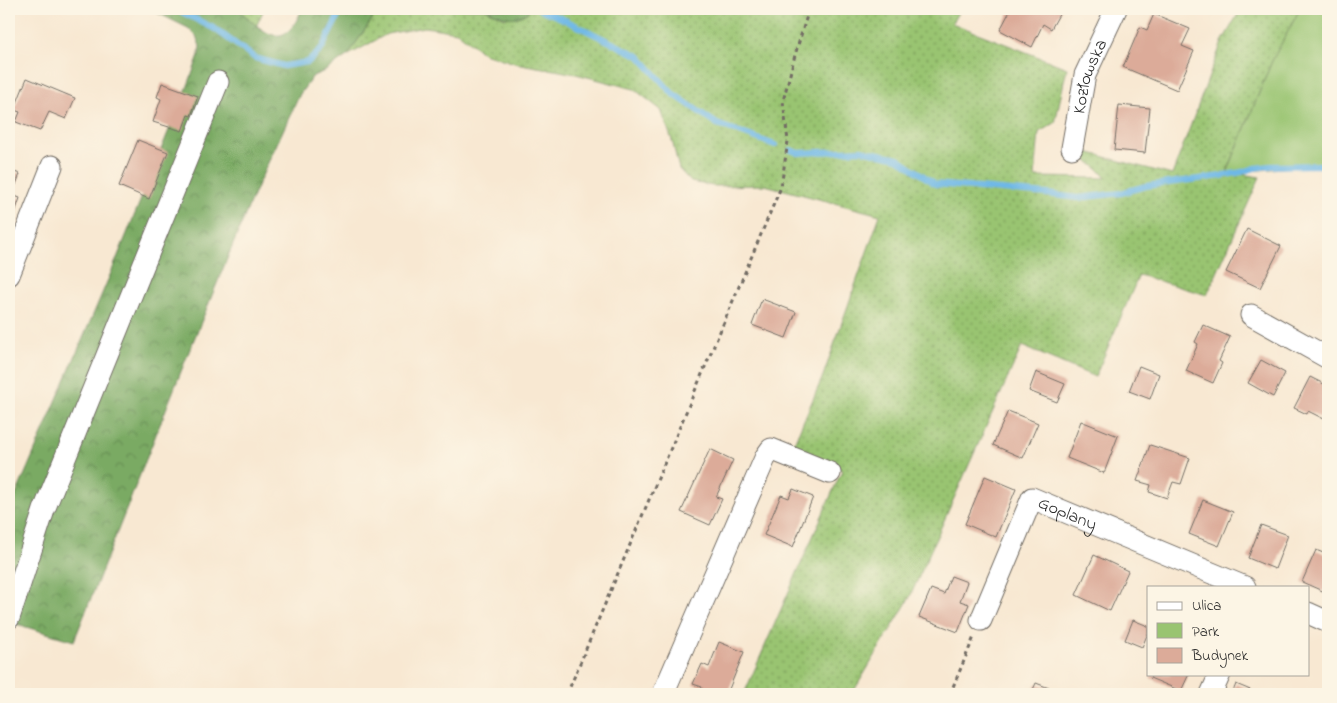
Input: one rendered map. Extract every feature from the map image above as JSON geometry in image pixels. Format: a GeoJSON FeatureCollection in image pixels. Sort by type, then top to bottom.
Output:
{"type":"FeatureCollection","features":[{"type":"Feature","properties":{"kind":"street","name":"Kozłowska"},"geometry":{"type":"LineString","coordinates":[[1072,148],[1084,75],[1116,9]]}},
{"type":"Feature","properties":{"kind":"street"},"geometry":{"type":"LineString","coordinates":[[9,618],[44,510],[218,82]]}},
{"type":"Feature","properties":{"kind":"street"},"geometry":{"type":"LineString","coordinates":[[9,275],[52,166]]}},
{"type":"Feature","properties":{"kind":"street"},"geometry":{"type":"LineString","coordinates":[[1252,315],[1328,358]]}},
{"type":"Feature","properties":{"kind":"street"},"geometry":{"type":"LineString","coordinates":[[663,694],[766,456],[771,449],[830,473]]}},
{"type":"Feature","properties":{"kind":"street","name":"Goplany"},"geometry":{"type":"LineString","coordinates":[[981,620],[1032,498],[1244,586]]}},
{"type":"Feature","properties":{"kind":"street"},"geometry":{"type":"LineString","coordinates":[[1310,614],[1328,622]]}},
{"type":"Feature","properties":{"kind":"street"},"geometry":{"type":"LineString","coordinates":[[1211,694],[1219,676]]}},
{"type":"Feature","properties":{"kind":"path"},"geometry":{"type":"LineString","coordinates":[[566,694],[781,187],[788,141],[783,101],[809,9]]}},
{"type":"Feature","properties":{"kind":"path"},"geometry":{"type":"LineString","coordinates":[[950,694],[981,620]]}},
{"type":"Feature","properties":{"kind":"green space"},"geometry":{"type":"Polygon","coordinates":[[[149,9],[238,9],[264,31],[280,35],[288,32],[302,9],[379,9],[347,56],[327,70],[313,76],[300,94],[255,191],[74,641],[9,622],[9,511],[113,268],[199,55],[200,46],[196,36],[188,28],[149,9]]]}},
{"type":"Feature","properties":{"kind":"green space"},"geometry":{"type":"Polygon","coordinates":[[[234,9],[264,9],[255,29],[234,9]]]}},
{"type":"Feature","properties":{"kind":"green space"},"geometry":{"type":"Polygon","coordinates":[[[379,9],[485,9],[505,18],[527,13],[531,9],[960,9],[952,23],[1067,68],[1055,123],[1039,132],[1035,177],[1106,178],[1072,148],[1172,175],[1222,42],[1241,9],[1300,9],[1272,61],[1227,172],[1260,177],[1207,295],[1139,275],[1095,377],[1022,346],[909,599],[852,694],[744,694],[842,470],[791,450],[823,376],[880,215],[765,185],[713,186],[691,182],[679,169],[672,140],[661,110],[634,89],[576,74],[515,63],[483,53],[457,32],[425,27],[387,34],[347,56],[379,9]]]}},
{"type":"Feature","properties":{"kind":"green space"},"geometry":{"type":"Polygon","coordinates":[[[485,9],[531,9],[520,16],[509,17],[485,9]]]}},
{"type":"Feature","properties":{"kind":"green space"},"geometry":{"type":"Polygon","coordinates":[[[1300,9],[1328,9],[1328,165],[1227,173],[1272,61],[1300,9]]]}},
{"type":"Feature","properties":{"kind":"building"},"geometry":{"type":"Polygon","coordinates":[[[1006,9],[1062,9],[1051,29],[1043,24],[1032,47],[1000,30],[1010,11],[1006,9]]]}},
{"type":"Feature","properties":{"kind":"building"},"geometry":{"type":"Polygon","coordinates":[[[1154,14],[1190,29],[1182,46],[1194,51],[1177,90],[1123,67],[1140,27],[1147,30],[1154,14]]]}},
{"type":"Feature","properties":{"kind":"building"},"geometry":{"type":"Polygon","coordinates":[[[27,78],[75,98],[66,119],[49,112],[40,131],[16,122],[20,112],[14,110],[27,78]]]}},
{"type":"Feature","properties":{"kind":"building"},"geometry":{"type":"Polygon","coordinates":[[[162,83],[198,96],[191,116],[188,115],[182,131],[153,122],[161,99],[157,97],[162,83]]]}},
{"type":"Feature","properties":{"kind":"building"},"geometry":{"type":"Polygon","coordinates":[[[1119,105],[1150,108],[1145,153],[1114,150],[1119,105]]]}},
{"type":"Feature","properties":{"kind":"building"},"geometry":{"type":"Polygon","coordinates":[[[138,140],[168,152],[149,199],[119,186],[138,140]]]}},
{"type":"Feature","properties":{"kind":"building"},"geometry":{"type":"Polygon","coordinates":[[[9,170],[20,174],[12,195],[20,198],[9,230],[9,170]]]}},
{"type":"Feature","properties":{"kind":"building"},"geometry":{"type":"Polygon","coordinates":[[[1247,229],[1281,246],[1260,288],[1226,272],[1247,229]]]}},
{"type":"Feature","properties":{"kind":"building"},"geometry":{"type":"Polygon","coordinates":[[[762,299],[796,312],[786,338],[752,325],[762,299]]]}},
{"type":"Feature","properties":{"kind":"building"},"geometry":{"type":"Polygon","coordinates":[[[1203,325],[1230,337],[1219,361],[1222,363],[1213,383],[1186,371],[1198,344],[1195,342],[1203,325]]]}},
{"type":"Feature","properties":{"kind":"building"},"geometry":{"type":"Polygon","coordinates":[[[1261,360],[1285,373],[1273,397],[1248,383],[1261,360]]]}},
{"type":"Feature","properties":{"kind":"building"},"geometry":{"type":"Polygon","coordinates":[[[1139,366],[1159,374],[1150,399],[1129,391],[1139,366]]]}},
{"type":"Feature","properties":{"kind":"building"},"geometry":{"type":"Polygon","coordinates":[[[1036,372],[1065,384],[1057,402],[1029,391],[1036,372]]]}},
{"type":"Feature","properties":{"kind":"building"},"geometry":{"type":"Polygon","coordinates":[[[1310,377],[1328,386],[1328,421],[1308,411],[1307,414],[1294,408],[1310,377]]]}},
{"type":"Feature","properties":{"kind":"building"},"geometry":{"type":"Polygon","coordinates":[[[1008,411],[1038,423],[1023,458],[993,445],[1008,411]]]}},
{"type":"Feature","properties":{"kind":"building"},"geometry":{"type":"Polygon","coordinates":[[[1081,421],[1118,436],[1104,473],[1067,458],[1081,421]]]}},
{"type":"Feature","properties":{"kind":"building"},"geometry":{"type":"Polygon","coordinates":[[[1150,445],[1190,458],[1181,484],[1173,482],[1167,498],[1149,492],[1151,485],[1137,481],[1150,445]]]}},
{"type":"Feature","properties":{"kind":"building"},"geometry":{"type":"Polygon","coordinates":[[[710,449],[733,460],[716,497],[722,499],[710,525],[681,512],[710,449]]]}},
{"type":"Feature","properties":{"kind":"building"},"geometry":{"type":"Polygon","coordinates":[[[985,476],[1016,489],[996,537],[965,524],[985,476]]]}},
{"type":"Feature","properties":{"kind":"building"},"geometry":{"type":"Polygon","coordinates":[[[793,489],[813,497],[793,547],[764,535],[781,495],[789,498],[793,489]]]}},
{"type":"Feature","properties":{"kind":"building"},"geometry":{"type":"Polygon","coordinates":[[[1203,500],[1233,512],[1219,546],[1189,534],[1203,500]]]}},
{"type":"Feature","properties":{"kind":"building"},"geometry":{"type":"Polygon","coordinates":[[[1261,525],[1288,535],[1275,569],[1248,558],[1261,525]]]}},
{"type":"Feature","properties":{"kind":"building"},"geometry":{"type":"Polygon","coordinates":[[[1316,550],[1328,555],[1327,593],[1302,582],[1316,550]]]}},
{"type":"Feature","properties":{"kind":"building"},"geometry":{"type":"Polygon","coordinates":[[[1094,555],[1128,571],[1110,611],[1076,595],[1094,555]]]}},
{"type":"Feature","properties":{"kind":"building"},"geometry":{"type":"Polygon","coordinates":[[[951,576],[967,582],[960,601],[969,604],[958,632],[919,617],[931,589],[944,594],[951,576]]]}},
{"type":"Feature","properties":{"kind":"building"},"geometry":{"type":"Polygon","coordinates":[[[1133,620],[1147,626],[1147,635],[1142,647],[1125,640],[1133,620]]]}},
{"type":"Feature","properties":{"kind":"building"},"geometry":{"type":"Polygon","coordinates":[[[719,642],[744,652],[727,694],[699,694],[702,687],[693,684],[702,664],[709,667],[719,642]]]}},
{"type":"Feature","properties":{"kind":"building"},"geometry":{"type":"Polygon","coordinates":[[[1151,676],[1188,676],[1181,691],[1150,678],[1151,676]]]}},
{"type":"Feature","properties":{"kind":"building"},"geometry":{"type":"Polygon","coordinates":[[[1036,683],[1062,693],[1031,694],[1036,683]]]}},
{"type":"Feature","properties":{"kind":"building"},"geometry":{"type":"Polygon","coordinates":[[[1236,684],[1260,694],[1232,694],[1236,684]]]}},
{"type":"Feature","properties":{"kind":"waterway"},"geometry":{"type":"LineString","coordinates":[[176,9],[215,29],[255,58],[284,66],[308,62],[321,50],[342,9]]}},
{"type":"Feature","properties":{"kind":"waterway"},"geometry":{"type":"LineString","coordinates":[[539,9],[639,56],[672,93],[717,124],[775,145]]}},
{"type":"Feature","properties":{"kind":"waterway"},"geometry":{"type":"LineString","coordinates":[[791,150],[798,153],[861,150],[898,158],[935,184],[1078,198],[1121,193],[1146,186],[1221,176],[1270,166],[1319,165],[1328,168]]}}]}
